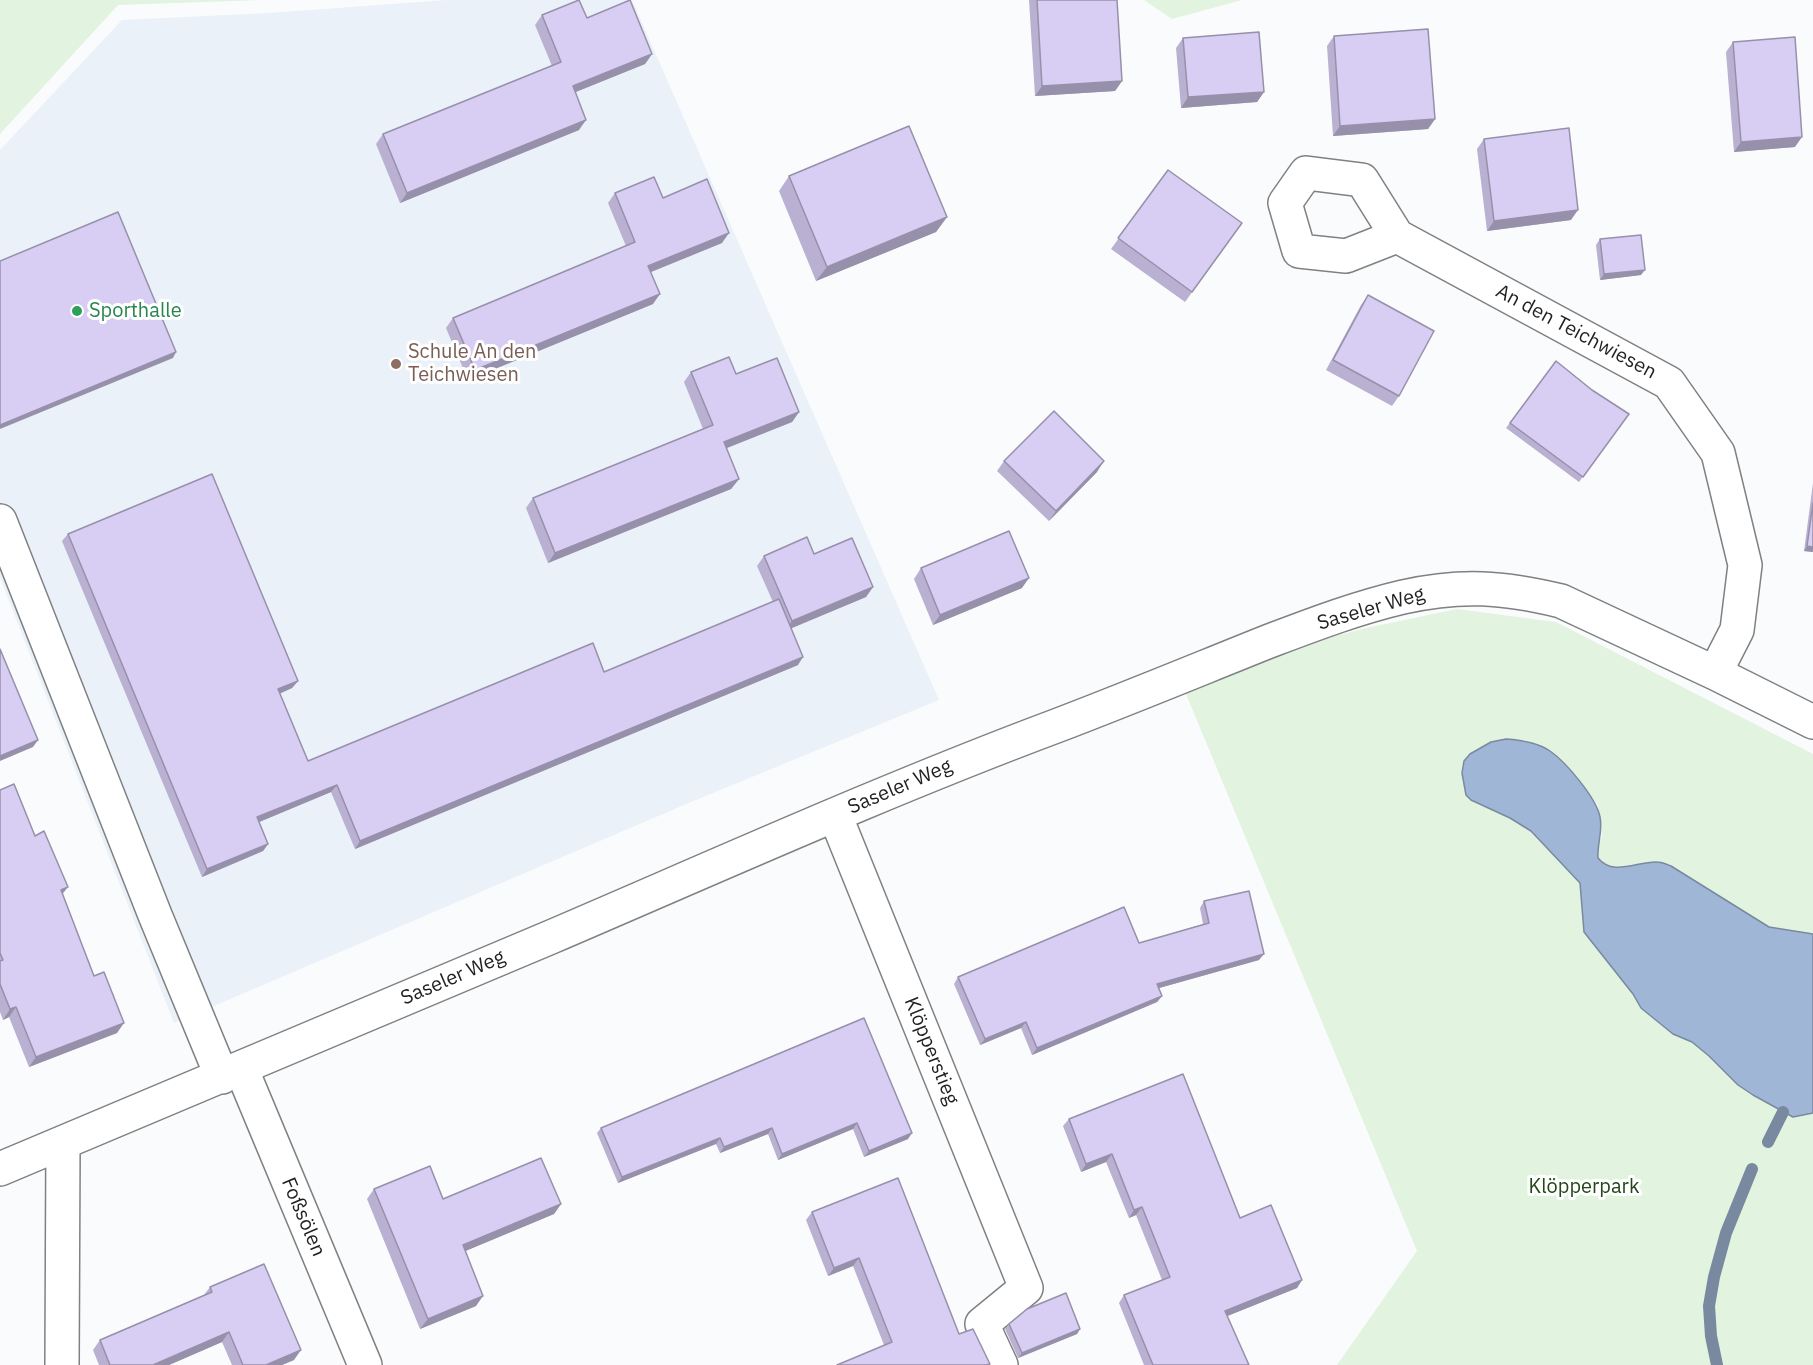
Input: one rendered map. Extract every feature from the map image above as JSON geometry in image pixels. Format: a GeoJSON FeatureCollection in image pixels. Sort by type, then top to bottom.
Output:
{"type":"FeatureCollection","features":[{"type":"Feature","properties":{"kind":"street","name":"An den Teichwiesen"},"geometry":{"type":"LineString","coordinates":[[1397,236],[1669,383],[1718,453],[1745,565],[1737,630],[1715,673]]}},
{"type":"Feature","properties":{"kind":"street","name":"Foßsölen"},"geometry":{"type":"LineString","coordinates":[[0,521],[147,893],[364,1365]]}},
{"type":"Feature","properties":{"kind":"street","name":"Saseler Weg"},"geometry":{"type":"LineString","coordinates":[[0,1169],[955,764],[1136,696],[1352,610],[1405,596],[1451,588],[1479,588],[1561,601],[1813,722]]}},
{"type":"Feature","properties":{"kind":"street","name":"Klöpperstieg"},"geometry":{"type":"LineString","coordinates":[[835,815],[1026,1288],[982,1324],[1001,1365]]}},
{"type":"Feature","properties":{"kind":"street"},"geometry":{"type":"LineString","coordinates":[[62,1365],[63,1143]]}},
{"type":"Feature","properties":{"kind":"shaded area","name":"Schule An den Teichwiesen"},"geometry":{"type":"Polygon","coordinates":[[[447,0],[632,0],[939,700],[691,802],[174,1023],[0,578],[0,150],[122,20],[270,13],[447,0]]]}},
{"type":"Feature","properties":{"kind":"green space"},"geometry":{"type":"Polygon","coordinates":[[[0,0],[261,0],[118,5],[0,134],[0,0]]]}},
{"type":"Feature","properties":{"kind":"green space"},"geometry":{"type":"Polygon","coordinates":[[[1144,0],[1242,0],[1172,19],[1144,0]]]}},
{"type":"Feature","properties":{"kind":"green space","name":"Klöpperpark"},"geometry":{"type":"Polygon","coordinates":[[[1457,609],[1556,622],[1813,754],[1813,934],[1769,927],[1671,866],[1660,862],[1625,867],[1607,866],[1602,863],[1598,858],[1597,845],[1602,837],[1598,805],[1551,751],[1524,740],[1491,742],[1470,754],[1471,800],[1510,818],[1531,831],[1580,883],[1584,932],[1633,994],[1641,1008],[1673,1034],[1692,1042],[1738,1085],[1753,1095],[1793,1116],[1813,1113],[1813,1365],[1337,1365],[1417,1251],[1179,677],[1366,628],[1457,609]]]}},
{"type":"Feature","properties":{"kind":"water"},"geometry":{"type":"Polygon","coordinates":[[[1506,739],[1540,745],[1557,756],[1580,781],[1598,809],[1601,828],[1598,858],[1604,864],[1626,867],[1650,862],[1664,863],[1769,927],[1813,934],[1813,1113],[1793,1117],[1753,1095],[1738,1085],[1692,1042],[1673,1034],[1641,1008],[1633,994],[1584,932],[1580,883],[1531,831],[1510,818],[1471,800],[1466,795],[1462,773],[1464,761],[1470,754],[1491,742],[1506,739]]]}},
{"type":"Feature","properties":{"kind":"building"},"geometry":{"type":"Polygon","coordinates":[[[579,0],[587,18],[630,0],[652,54],[573,86],[586,120],[407,193],[383,134],[561,62],[542,15],[579,0]]]}},
{"type":"Feature","properties":{"kind":"building"},"geometry":{"type":"Polygon","coordinates":[[[1037,0],[1117,0],[1122,81],[1042,86],[1037,0]]]}},
{"type":"Feature","properties":{"kind":"building"},"geometry":{"type":"Polygon","coordinates":[[[1428,29],[1435,119],[1340,126],[1334,36],[1428,29]]]}},
{"type":"Feature","properties":{"kind":"building"},"geometry":{"type":"Polygon","coordinates":[[[1259,32],[1264,92],[1188,97],[1183,38],[1259,32]]]}},
{"type":"Feature","properties":{"kind":"building"},"geometry":{"type":"Polygon","coordinates":[[[1795,37],[1802,137],[1741,142],[1733,42],[1795,37]]]}},
{"type":"Feature","properties":{"kind":"building"},"geometry":{"type":"Polygon","coordinates":[[[909,126],[947,217],[827,267],[789,176],[909,126]]]}},
{"type":"Feature","properties":{"kind":"building"},"geometry":{"type":"Polygon","coordinates":[[[1569,128],[1578,210],[1494,221],[1484,139],[1569,128]]]}},
{"type":"Feature","properties":{"kind":"building"},"geometry":{"type":"Polygon","coordinates":[[[1168,170],[1242,223],[1192,292],[1118,238],[1168,170]]]}},
{"type":"Feature","properties":{"kind":"building"},"geometry":{"type":"Polygon","coordinates":[[[654,177],[663,198],[707,179],[729,233],[648,266],[660,294],[475,370],[453,318],[635,242],[615,193],[654,177]]]}},
{"type":"Feature","properties":{"kind":"building","name":"Sporthalle"},"geometry":{"type":"Polygon","coordinates":[[[118,212],[176,352],[0,425],[0,261],[118,212]]]}},
{"type":"Feature","properties":{"kind":"building"},"geometry":{"type":"Polygon","coordinates":[[[1641,235],[1645,270],[1604,274],[1600,239],[1641,235]]]}},
{"type":"Feature","properties":{"kind":"building"},"geometry":{"type":"Polygon","coordinates":[[[1368,295],[1434,331],[1399,396],[1333,360],[1368,295]]]}},
{"type":"Feature","properties":{"kind":"building"},"geometry":{"type":"Polygon","coordinates":[[[729,357],[736,374],[777,358],[799,412],[724,442],[739,479],[555,553],[533,498],[713,425],[691,372],[729,357]]]}},
{"type":"Feature","properties":{"kind":"building"},"geometry":{"type":"Polygon","coordinates":[[[1556,361],[1592,390],[1629,414],[1583,477],[1510,423],[1556,361]]]}},
{"type":"Feature","properties":{"kind":"building"},"geometry":{"type":"Polygon","coordinates":[[[1054,411],[1104,461],[1056,511],[1004,461],[1054,411]]]}},
{"type":"Feature","properties":{"kind":"building"},"geometry":{"type":"Polygon","coordinates":[[[212,474],[298,681],[278,689],[308,761],[593,643],[604,672],[779,599],[803,657],[360,841],[337,785],[257,817],[268,844],[207,869],[68,534],[212,474]]]}},
{"type":"Feature","properties":{"kind":"building"},"geometry":{"type":"Polygon","coordinates":[[[1813,503],[1813,547],[1807,546],[1813,503]]]}},
{"type":"Feature","properties":{"kind":"building"},"geometry":{"type":"Polygon","coordinates":[[[1009,531],[1029,578],[940,615],[921,568],[1009,531]]]}},
{"type":"Feature","properties":{"kind":"building"},"geometry":{"type":"Polygon","coordinates":[[[807,537],[814,554],[852,538],[873,587],[792,621],[764,556],[807,537]]]}},
{"type":"Feature","properties":{"kind":"building"},"geometry":{"type":"Polygon","coordinates":[[[0,649],[38,740],[0,756],[0,649]]]}},
{"type":"Feature","properties":{"kind":"building"},"geometry":{"type":"Polygon","coordinates":[[[14,784],[35,836],[44,831],[68,887],[61,890],[94,976],[104,972],[124,1023],[36,1057],[16,1007],[10,1009],[0,984],[0,961],[3,960],[0,953],[0,790],[14,784]]]}},
{"type":"Feature","properties":{"kind":"building"},"geometry":{"type":"Polygon","coordinates":[[[1249,891],[1264,954],[1157,984],[1162,996],[1037,1048],[1026,1022],[985,1039],[958,977],[1124,907],[1139,943],[1209,923],[1204,901],[1249,891]]]}},
{"type":"Feature","properties":{"kind":"building"},"geometry":{"type":"Polygon","coordinates":[[[864,1018],[912,1133],[869,1151],[857,1123],[782,1154],[772,1128],[724,1147],[720,1138],[622,1177],[601,1128],[864,1018]]]}},
{"type":"Feature","properties":{"kind":"building"},"geometry":{"type":"Polygon","coordinates":[[[1183,1074],[1240,1218],[1271,1205],[1302,1280],[1225,1311],[1249,1365],[1153,1365],[1124,1295],[1170,1277],[1142,1207],[1134,1210],[1112,1154],[1086,1164],[1069,1119],[1183,1074]]]}},
{"type":"Feature","properties":{"kind":"building"},"geometry":{"type":"Polygon","coordinates":[[[541,1158],[561,1204],[463,1245],[483,1296],[428,1319],[374,1189],[430,1166],[443,1199],[541,1158]]]}},
{"type":"Feature","properties":{"kind":"building"},"geometry":{"type":"Polygon","coordinates":[[[898,1178],[959,1334],[973,1329],[990,1364],[837,1365],[892,1342],[859,1258],[834,1268],[812,1212],[898,1178]]]}},
{"type":"Feature","properties":{"kind":"building"},"geometry":{"type":"Polygon","coordinates":[[[264,1264],[301,1350],[266,1365],[243,1365],[229,1332],[153,1365],[110,1365],[100,1340],[212,1292],[210,1287],[264,1264]]]}},
{"type":"Feature","properties":{"kind":"building"},"geometry":{"type":"Polygon","coordinates":[[[1066,1293],[1080,1329],[1022,1353],[1009,1324],[1027,1309],[1066,1293]]]}},
{"type":"Feature","properties":{"kind":"waterway"},"geometry":{"type":"LineString","coordinates":[[1768,1142],[1783,1112]]}},
{"type":"Feature","properties":{"kind":"waterway"},"geometry":{"type":"LineString","coordinates":[[1717,1365],[1711,1336],[1709,1306],[1714,1277],[1726,1233],[1752,1169]]}},
{"type":"Feature","properties":{"kind":"place","name":"Sporthalle"},"geometry":{"type":"Point","coordinates":[77,311]}},
{"type":"Feature","properties":{"kind":"place","name":"Schule An den Teichwiesen"},"geometry":{"type":"Point","coordinates":[396,364]}}]}
